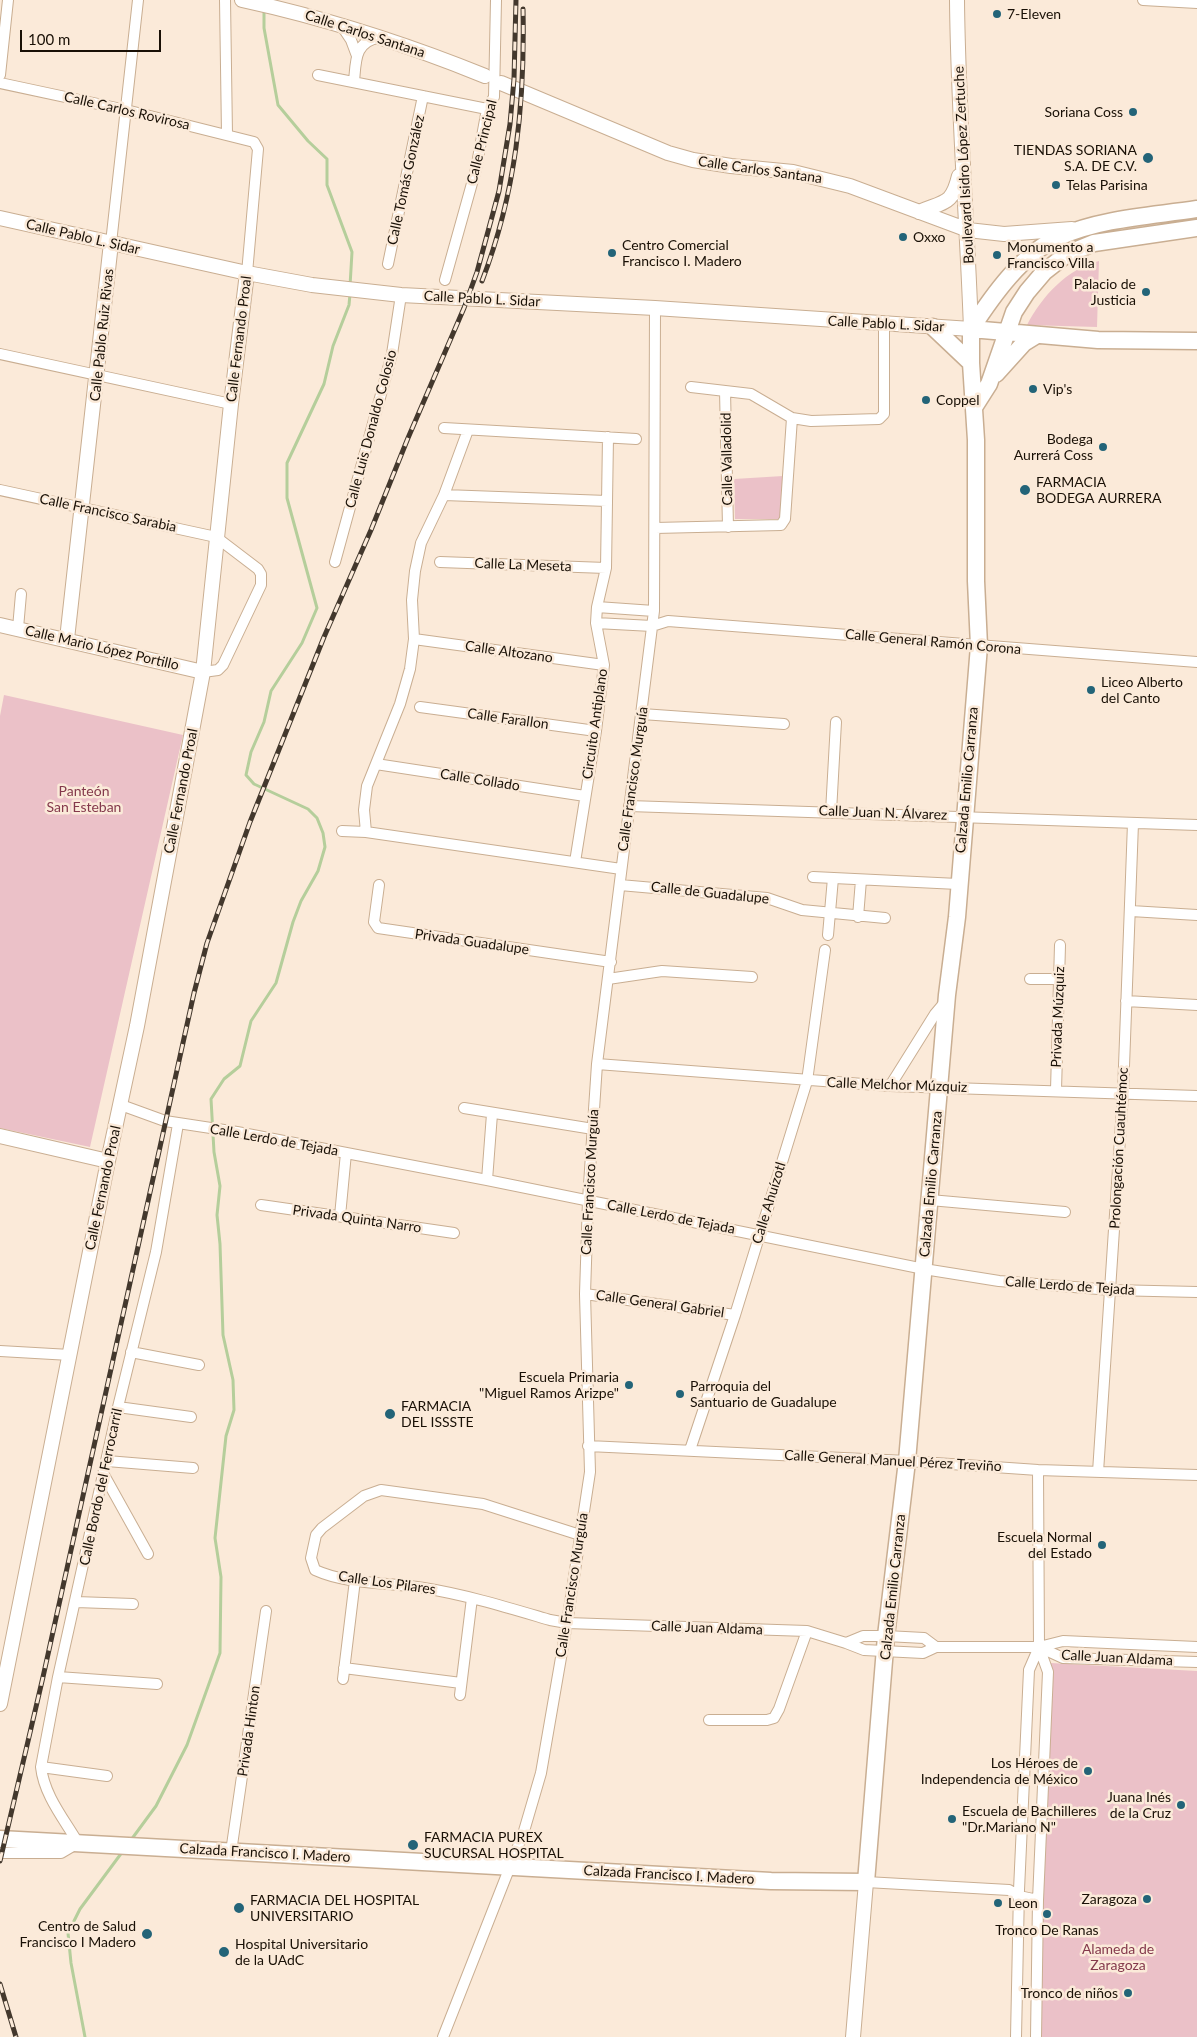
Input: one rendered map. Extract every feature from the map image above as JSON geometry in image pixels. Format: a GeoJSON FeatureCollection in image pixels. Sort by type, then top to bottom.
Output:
{"type":"FeatureCollection","features":[{"type":"Feature","properties":{"kind":"main road"},"geometry":{"type":"LineString","coordinates":[[971,329],[996,294],[1032,254],[1059,237],[1085,228],[1115,221],[1197,209]]}},
{"type":"Feature","properties":{"kind":"main road"},"geometry":{"type":"LineString","coordinates":[[1165,233],[1197,222]]}},
{"type":"Feature","properties":{"kind":"main road"},"geometry":{"type":"LineString","coordinates":[[989,384],[1014,312],[1027,292],[1044,272],[1067,254],[1094,243],[1197,228]]}},
{"type":"Feature","properties":{"kind":"main road"},"geometry":{"type":"LineString","coordinates":[[933,327],[971,363]]}},
{"type":"Feature","properties":{"kind":"main road"},"geometry":{"type":"LineString","coordinates":[[971,329],[1098,340],[1197,341]]}},
{"type":"Feature","properties":{"kind":"main road","name":"Calzada Emilio Carranza"},"geometry":{"type":"LineString","coordinates":[[866,1882],[886,1643],[907,1461],[946,1001],[957,917],[958,884],[979,646],[975,406],[971,363],[971,329]]}},
{"type":"Feature","properties":{"kind":"main road"},"geometry":{"type":"LineString","coordinates":[[975,406],[989,384],[1015,352],[1024,343],[1037,336]]}},
{"type":"Feature","properties":{"kind":"main road","name":"Calzada Francisco I. Madero"},"geometry":{"type":"LineString","coordinates":[[0,1840],[108,1844],[771,1880],[866,1882]]}},
{"type":"Feature","properties":{"kind":"street"},"geometry":{"type":"LineString","coordinates":[[0,75],[8,0]]}},
{"type":"Feature","properties":{"kind":"street","name":"Calle Pablo Ruiz Rivas"},"geometry":{"type":"LineString","coordinates":[[67,639],[98,376],[138,0]]}},
{"type":"Feature","properties":{"kind":"street"},"geometry":{"type":"LineString","coordinates":[[225,0],[227,134]]}},
{"type":"Feature","properties":{"kind":"street","name":"Calle Carlos Santana"},"geometry":{"type":"LineString","coordinates":[[242,0],[286,9],[380,37],[485,76]]}},
{"type":"Feature","properties":{"kind":"street","name":"Calle Principal"},"geometry":{"type":"LineString","coordinates":[[445,280],[476,168],[487,109],[494,97],[496,0]]}},
{"type":"Feature","properties":{"kind":"street","name":"Boulevard Isidro López Zertuche"},"geometry":{"type":"LineString","coordinates":[[958,0],[959,114],[968,230],[971,329]]}},
{"type":"Feature","properties":{"kind":"street"},"geometry":{"type":"LineString","coordinates":[[1143,0],[1197,3]]}},
{"type":"Feature","properties":{"kind":"street"},"geometry":{"type":"LineString","coordinates":[[341,25],[351,40],[357,56]]}},
{"type":"Feature","properties":{"kind":"street"},"geometry":{"type":"LineString","coordinates":[[354,82],[357,56],[365,42],[380,37]]}},
{"type":"Feature","properties":{"kind":"street"},"geometry":{"type":"LineString","coordinates":[[318,75],[487,109]]}},
{"type":"Feature","properties":{"kind":"street","name":"Calle Carlos Rovirosa"},"geometry":{"type":"LineString","coordinates":[[0,83],[126,110],[254,142]]}},
{"type":"Feature","properties":{"kind":"street","name":"Calle Carlos Santana"},"geometry":{"type":"LineString","coordinates":[[501,83],[668,153],[693,160],[818,177],[886,198],[968,230],[1004,234],[1085,228]]}},
{"type":"Feature","properties":{"kind":"street","name":"Calle Tomás González"},"geometry":{"type":"LineString","coordinates":[[388,264],[423,96]]}},
{"type":"Feature","properties":{"kind":"street","name":"Calle Fernando Proal"},"geometry":{"type":"LineString","coordinates":[[0,1704],[108,1161],[121,1105],[203,672],[231,404],[248,273],[258,149],[254,142]]}},
{"type":"Feature","properties":{"kind":"street"},"geometry":{"type":"LineString","coordinates":[[919,212],[947,201],[955,192],[962,165]]}},
{"type":"Feature","properties":{"kind":"street","name":"Calle Pablo L. Sidar"},"geometry":{"type":"LineString","coordinates":[[0,218],[248,273],[312,285],[401,296],[655,313],[971,329]]}},
{"type":"Feature","properties":{"kind":"street","name":"Calle Luis Donaldo Colosio"},"geometry":{"type":"LineString","coordinates":[[335,562],[392,354],[401,296]]}},
{"type":"Feature","properties":{"kind":"street","name":"Calle Francisco Murguía"},"geometry":{"type":"LineString","coordinates":[[443,2037],[524,1831],[541,1773],[567,1623],[590,1472],[585,1294],[588,1200],[597,1064],[654,612],[655,313]]}},
{"type":"Feature","properties":{"kind":"street"},"geometry":{"type":"LineString","coordinates":[[691,387],[751,394],[792,418],[828,421],[879,418],[883,416],[884,324]]}},
{"type":"Feature","properties":{"kind":"street"},"geometry":{"type":"LineString","coordinates":[[0,354],[231,404]]}},
{"type":"Feature","properties":{"kind":"street","name":"Calle Valladolid"},"geometry":{"type":"LineString","coordinates":[[725,391],[728,526]]}},
{"type":"Feature","properties":{"kind":"street"},"geometry":{"type":"LineString","coordinates":[[655,528],[777,526],[784,522],[792,418]]}},
{"type":"Feature","properties":{"kind":"street"},"geometry":{"type":"LineString","coordinates":[[444,428],[636,439]]}},
{"type":"Feature","properties":{"kind":"street"},"geometry":{"type":"LineString","coordinates":[[366,832],[364,798],[400,704],[410,669],[414,639],[412,600],[421,543],[444,496],[468,430]]}},
{"type":"Feature","properties":{"kind":"street","name":"Circuito Antiplano"},"geometry":{"type":"LineString","coordinates":[[575,862],[596,731],[604,665],[596,623],[597,608],[606,568],[608,437]]}},
{"type":"Feature","properties":{"kind":"street","name":"Calle Francisco Sarabia"},"geometry":{"type":"LineString","coordinates":[[0,490],[82,506],[216,537]]}},
{"type":"Feature","properties":{"kind":"street"},"geometry":{"type":"LineString","coordinates":[[444,496],[607,501]]}},
{"type":"Feature","properties":{"kind":"street"},"geometry":{"type":"LineString","coordinates":[[203,672],[218,670],[223,665],[262,580],[258,569],[216,537]]}},
{"type":"Feature","properties":{"kind":"street","name":"Calle La Meseta"},"geometry":{"type":"LineString","coordinates":[[440,562],[606,568]]}},
{"type":"Feature","properties":{"kind":"street"},"geometry":{"type":"LineString","coordinates":[[18,628],[20,594]]}},
{"type":"Feature","properties":{"kind":"street"},"geometry":{"type":"LineString","coordinates":[[597,608],[654,612]]}},
{"type":"Feature","properties":{"kind":"street","name":"Calle General Ramón Corona"},"geometry":{"type":"LineString","coordinates":[[654,612],[668,621]]}},
{"type":"Feature","properties":{"kind":"street","name":"Calle General Ramón Corona"},"geometry":{"type":"LineString","coordinates":[[652,626],[668,621],[1197,662]]}},
{"type":"Feature","properties":{"kind":"street"},"geometry":{"type":"LineString","coordinates":[[596,623],[652,626]]}},
{"type":"Feature","properties":{"kind":"street","name":"Calle Mario López Portillo"},"geometry":{"type":"LineString","coordinates":[[0,625],[203,672]]}},
{"type":"Feature","properties":{"kind":"street","name":"Calle Altozano"},"geometry":{"type":"LineString","coordinates":[[414,639],[604,665]]}},
{"type":"Feature","properties":{"kind":"street","name":"Calle Farallon"},"geometry":{"type":"LineString","coordinates":[[420,707],[596,731]]}},
{"type":"Feature","properties":{"kind":"street"},"geometry":{"type":"LineString","coordinates":[[642,714],[784,724]]}},
{"type":"Feature","properties":{"kind":"street"},"geometry":{"type":"LineString","coordinates":[[831,812],[836,722]]}},
{"type":"Feature","properties":{"kind":"street","name":"Calle Collado"},"geometry":{"type":"LineString","coordinates":[[376,764],[585,796]]}},
{"type":"Feature","properties":{"kind":"street","name":"Calle Juan N. Álvarez"},"geometry":{"type":"LineString","coordinates":[[629,806],[1197,825]]}},
{"type":"Feature","properties":{"kind":"street","name":"Prolongación Cuauhtémoc"},"geometry":{"type":"LineString","coordinates":[[1098,1472],[1123,1093],[1133,823]]}},
{"type":"Feature","properties":{"kind":"street"},"geometry":{"type":"LineString","coordinates":[[342,831],[366,832],[621,869]]}},
{"type":"Feature","properties":{"kind":"street"},"geometry":{"type":"LineString","coordinates":[[813,877],[958,884]]}},
{"type":"Feature","properties":{"kind":"street"},"geometry":{"type":"LineString","coordinates":[[828,935],[833,878]]}},
{"type":"Feature","properties":{"kind":"street"},"geometry":{"type":"LineString","coordinates":[[858,917],[861,880]]}},
{"type":"Feature","properties":{"kind":"street","name":"Privada Guadalupe"},"geometry":{"type":"LineString","coordinates":[[379,885],[374,922],[378,928],[610,962]]}},
{"type":"Feature","properties":{"kind":"street","name":"Calle de Guadalupe"},"geometry":{"type":"LineString","coordinates":[[620,885],[767,898],[802,910],[858,917],[885,918]]}},
{"type":"Feature","properties":{"kind":"street"},"geometry":{"type":"LineString","coordinates":[[1130,911],[1197,915]]}},
{"type":"Feature","properties":{"kind":"street","name":"Privada Múzquiz"},"geometry":{"type":"LineString","coordinates":[[1056,1090],[1060,945]]}},
{"type":"Feature","properties":{"kind":"street","name":"Calle Ahuízotl"},"geometry":{"type":"LineString","coordinates":[[690,1450],[807,1081],[825,950]]}},
{"type":"Feature","properties":{"kind":"street"},"geometry":{"type":"LineString","coordinates":[[608,979],[662,971],[752,977]]}},
{"type":"Feature","properties":{"kind":"street"},"geometry":{"type":"LineString","coordinates":[[1030,979],[1060,979]]}},
{"type":"Feature","properties":{"kind":"street"},"geometry":{"type":"LineString","coordinates":[[890,1086],[935,1014],[946,1001]]}},
{"type":"Feature","properties":{"kind":"street"},"geometry":{"type":"LineString","coordinates":[[1126,1001],[1197,1006]]}},
{"type":"Feature","properties":{"kind":"street","name":"Calle Melchor Múzquiz"},"geometry":{"type":"LineString","coordinates":[[597,1064],[890,1086],[1197,1096]]}},
{"type":"Feature","properties":{"kind":"street","name":"Calle Lerdo de Tejada"},"geometry":{"type":"LineString","coordinates":[[121,1105],[178,1124],[237,1132],[487,1180],[924,1269],[999,1281],[1111,1290],[1197,1292]]}},
{"type":"Feature","properties":{"kind":"street"},"geometry":{"type":"LineString","coordinates":[[464,1108],[592,1129]]}},
{"type":"Feature","properties":{"kind":"street"},"geometry":{"type":"LineString","coordinates":[[487,1180],[492,1114]]}},
{"type":"Feature","properties":{"kind":"street","name":"Calle Bordo del Ferrocarril"},"geometry":{"type":"LineString","coordinates":[[78,1843],[47,1790],[42,1778],[41,1767],[58,1677],[108,1460],[130,1352],[156,1252],[178,1124]]}},
{"type":"Feature","properties":{"kind":"street"},"geometry":{"type":"LineString","coordinates":[[0,1136],[108,1161]]}},
{"type":"Feature","properties":{"kind":"street"},"geometry":{"type":"LineString","coordinates":[[340,1216],[346,1153]]}},
{"type":"Feature","properties":{"kind":"street"},"geometry":{"type":"LineString","coordinates":[[930,1200],[1065,1212]]}},
{"type":"Feature","properties":{"kind":"street","name":"Privada Quinta Narro"},"geometry":{"type":"LineString","coordinates":[[260,1205],[454,1233]]}},
{"type":"Feature","properties":{"kind":"street","name":"Calle General Gabriel"},"geometry":{"type":"LineString","coordinates":[[585,1294],[734,1315]]}},
{"type":"Feature","properties":{"kind":"street"},"geometry":{"type":"LineString","coordinates":[[0,1351],[70,1355]]}},
{"type":"Feature","properties":{"kind":"street"},"geometry":{"type":"LineString","coordinates":[[130,1352],[199,1365]]}},
{"type":"Feature","properties":{"kind":"street"},"geometry":{"type":"LineString","coordinates":[[118,1407],[192,1417]]}},
{"type":"Feature","properties":{"kind":"street","name":"Calle General Manuel Pérez Treviño"},"geometry":{"type":"LineString","coordinates":[[588,1446],[907,1461],[1038,1470],[1197,1475]]}},
{"type":"Feature","properties":{"kind":"street"},"geometry":{"type":"LineString","coordinates":[[108,1460],[193,1468]]}},
{"type":"Feature","properties":{"kind":"street"},"geometry":{"type":"LineString","coordinates":[[1036,2037],[1038,1900],[1048,1672],[1039,1648],[1038,1470]]}},
{"type":"Feature","properties":{"kind":"street"},"geometry":{"type":"LineString","coordinates":[[104,1475],[148,1554]]}},
{"type":"Feature","properties":{"kind":"street","name":"Calle Los Pilares"},"geometry":{"type":"LineString","coordinates":[[567,1623],[472,1598],[421,1587],[355,1580],[315,1570],[311,1558],[316,1535],[329,1522],[364,1496],[381,1490],[483,1504],[580,1535]]}},
{"type":"Feature","properties":{"kind":"street"},"geometry":{"type":"LineString","coordinates":[[355,1580],[343,1674],[461,1683]]}},
{"type":"Feature","properties":{"kind":"street"},"geometry":{"type":"LineString","coordinates":[[460,1695],[472,1598]]}},
{"type":"Feature","properties":{"kind":"street"},"geometry":{"type":"LineString","coordinates":[[76,1602],[133,1604]]}},
{"type":"Feature","properties":{"kind":"street","name":"Privada Hinton"},"geometry":{"type":"LineString","coordinates":[[231,1852],[266,1611]]}},
{"type":"Feature","properties":{"kind":"street","name":"Calle Juan Aldama"},"geometry":{"type":"LineString","coordinates":[[567,1623],[807,1631],[864,1650],[886,1643],[924,1638],[936,1646]]}},
{"type":"Feature","properties":{"kind":"street"},"geometry":{"type":"LineString","coordinates":[[709,1720],[767,1720],[774,1718],[780,1709],[807,1631]]}},
{"type":"Feature","properties":{"kind":"street","name":"Calle Juan Aldama"},"geometry":{"type":"LineString","coordinates":[[846,1643],[864,1636],[922,1654],[936,1646],[1039,1648],[1063,1640],[1197,1647]]}},
{"type":"Feature","properties":{"kind":"street"},"geometry":{"type":"LineString","coordinates":[[1016,2037],[1019,1884],[1029,1670],[1039,1648]]}},
{"type":"Feature","properties":{"kind":"street","name":"Calle Juan Aldama"},"geometry":{"type":"LineString","coordinates":[[1039,1648],[1063,1658],[1197,1662]]}},
{"type":"Feature","properties":{"kind":"street"},"geometry":{"type":"LineString","coordinates":[[58,1677],[157,1684]]}},
{"type":"Feature","properties":{"kind":"street"},"geometry":{"type":"LineString","coordinates":[[41,1767],[107,1776]]}},
{"type":"Feature","properties":{"kind":"street"},"geometry":{"type":"LineString","coordinates":[[0,1853],[61,1854],[78,1843]]}},
{"type":"Feature","properties":{"kind":"street","name":"Calzada Francisco I. Madero"},"geometry":{"type":"LineString","coordinates":[[866,1882],[1009,1890]]}},
{"type":"Feature","properties":{"kind":"street","name":"Calzada Emilio Carranza"},"geometry":{"type":"LineString","coordinates":[[853,2037],[866,1882]]}},
{"type":"Feature","properties":{"kind":"street"},"geometry":{"type":"LineString","coordinates":[[1038,1900],[1019,1896],[1009,1890],[1019,1884],[1039,1883]]}},
{"type":"Feature","properties":{"kind":"green space"},"geometry":{"type":"Polygon","coordinates":[[[1099,261],[1097,327],[1027,325],[1048,294],[1066,277],[1076,270],[1099,261]]]}},
{"type":"Feature","properties":{"kind":"green space"},"geometry":{"type":"Polygon","coordinates":[[[783,476],[783,519],[735,519],[734,479],[783,476]]]}},
{"type":"Feature","properties":{"kind":"green space","name":"Panteón San Esteban"},"geometry":{"type":"Polygon","coordinates":[[[4,695],[183,735],[90,1147],[0,1128],[0,716],[4,695]]]}},
{"type":"Feature","properties":{"kind":"green space","name":"Alameda de Zaragoza"},"geometry":{"type":"Polygon","coordinates":[[[1051,1663],[1197,1671],[1197,2037],[1036,2037],[1051,1663]]]}},
{"type":"Feature","properties":{"kind":"waterway"},"geometry":{"type":"LineString","coordinates":[[264,9],[264,28],[278,105],[308,141],[327,159],[327,185],[352,252],[350,286]]}},
{"type":"Feature","properties":{"kind":"waterway"},"geometry":{"type":"LineString","coordinates":[[131,1840],[156,1806],[187,1745],[220,1653],[221,1577],[215,1538],[226,1436],[234,1410],[233,1380],[223,1335],[220,1244],[217,1215],[220,1186],[214,1152],[211,1099],[224,1079],[240,1066],[251,1021],[276,983],[293,922],[301,901],[318,871],[325,847],[323,833],[317,818],[308,809],[254,784],[246,775],[251,752],[264,722],[271,691],[302,643],[317,608],[287,498],[287,463],[324,384],[333,346],[349,305],[350,294]]}},
{"type":"Feature","properties":{"kind":"waterway"},"geometry":{"type":"LineString","coordinates":[[85,2037],[71,1963],[68,1933],[80,1909],[123,1851]]}},
{"type":"Feature","properties":{"kind":"railway"},"geometry":{"type":"LineString","coordinates":[[0,1861],[43,1677],[194,993],[207,943],[250,822],[324,637],[371,530],[464,308],[477,272],[499,191],[510,124],[514,79],[516,0]]}},
{"type":"Feature","properties":{"kind":"railway"},"geometry":{"type":"LineString","coordinates":[[482,281],[503,215],[516,147],[522,79],[523,9]]}},
{"type":"Feature","properties":{"kind":"railway"},"geometry":{"type":"LineString","coordinates":[[0,1984],[16,2037]]}},
{"type":"Feature","properties":{"kind":"place","name":"7-Eleven"},"geometry":{"type":"Point","coordinates":[997,14]}},
{"type":"Feature","properties":{"kind":"place","name":"Soriana Coss"},"geometry":{"type":"Point","coordinates":[1133,112]}},
{"type":"Feature","properties":{"kind":"place","name":"TIENDAS SORIANA S.A. DE C.V."},"geometry":{"type":"Point","coordinates":[1148,158]}},
{"type":"Feature","properties":{"kind":"place","name":"Telas Parisina"},"geometry":{"type":"Point","coordinates":[1056,185]}},
{"type":"Feature","properties":{"kind":"place","name":"Oxxo"},"geometry":{"type":"Point","coordinates":[903,237]}},
{"type":"Feature","properties":{"kind":"place","name":"Centro Comercial Francisco I. Madero"},"geometry":{"type":"Point","coordinates":[612,253]}},
{"type":"Feature","properties":{"kind":"place","name":"Monumento a Francisco Villa"},"geometry":{"type":"Point","coordinates":[997,255]}},
{"type":"Feature","properties":{"kind":"place","name":"Palacio de Justicia"},"geometry":{"type":"Point","coordinates":[1146,292]}},
{"type":"Feature","properties":{"kind":"place","name":"Vip's"},"geometry":{"type":"Point","coordinates":[1033,389]}},
{"type":"Feature","properties":{"kind":"place","name":"Coppel"},"geometry":{"type":"Point","coordinates":[926,400]}},
{"type":"Feature","properties":{"kind":"place","name":"Bodega Aurrerá Coss"},"geometry":{"type":"Point","coordinates":[1103,447]}},
{"type":"Feature","properties":{"kind":"place","name":"FARMACIA BODEGA AURRERA"},"geometry":{"type":"Point","coordinates":[1025,490]}},
{"type":"Feature","properties":{"kind":"place","name":"Liceo Alberto del Canto"},"geometry":{"type":"Point","coordinates":[1091,690]}},
{"type":"Feature","properties":{"kind":"place","name":"Escuela Primaria \"Miguel Ramos Arizpe\""},"geometry":{"type":"Point","coordinates":[629,1385]}},
{"type":"Feature","properties":{"kind":"place","name":"Parroquia del Santuario de Guadalupe"},"geometry":{"type":"Point","coordinates":[680,1394]}},
{"type":"Feature","properties":{"kind":"place","name":"FARMACIA DEL ISSSTE"},"geometry":{"type":"Point","coordinates":[390,1414]}},
{"type":"Feature","properties":{"kind":"place","name":"Escuela Normal del Estado"},"geometry":{"type":"Point","coordinates":[1102,1545]}},
{"type":"Feature","properties":{"kind":"place","name":"Los Héroes de Independencia de México"},"geometry":{"type":"Point","coordinates":[1088,1771]}},
{"type":"Feature","properties":{"kind":"place","name":"Juana Inés de la Cruz"},"geometry":{"type":"Point","coordinates":[1181,1805]}},
{"type":"Feature","properties":{"kind":"place","name":"Escuela de Bachilleres \"Dr.Mariano N\""},"geometry":{"type":"Point","coordinates":[952,1819]}},
{"type":"Feature","properties":{"kind":"place","name":"FARMACIA PUREX SUCURSAL HOSPITAL"},"geometry":{"type":"Point","coordinates":[413,1845]}},
{"type":"Feature","properties":{"kind":"place","name":"Zaragoza"},"geometry":{"type":"Point","coordinates":[1147,1899]}},
{"type":"Feature","properties":{"kind":"place","name":"Leon"},"geometry":{"type":"Point","coordinates":[998,1903]}},
{"type":"Feature","properties":{"kind":"place","name":"FARMACIA DEL HOSPITAL UNIVERSITARIO"},"geometry":{"type":"Point","coordinates":[239,1908]}},
{"type":"Feature","properties":{"kind":"place","name":"Tronco De Ranas"},"geometry":{"type":"Point","coordinates":[1047,1914]}},
{"type":"Feature","properties":{"kind":"place","name":"Centro de Salud Francisco I Madero"},"geometry":{"type":"Point","coordinates":[147,1934]}},
{"type":"Feature","properties":{"kind":"place","name":"Hospital Universitario de la UAdC"},"geometry":{"type":"Point","coordinates":[224,1952]}},
{"type":"Feature","properties":{"kind":"place","name":"Tronco de niños"},"geometry":{"type":"Point","coordinates":[1128,1993]}}]}
